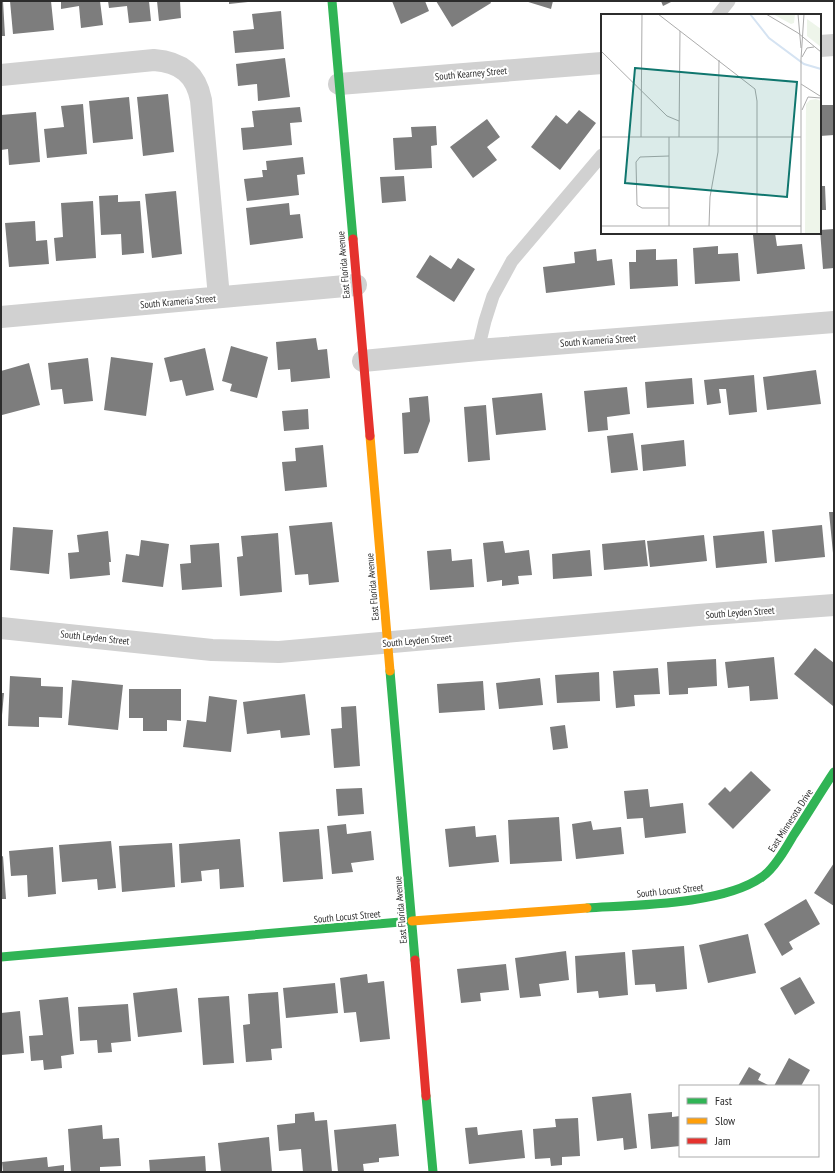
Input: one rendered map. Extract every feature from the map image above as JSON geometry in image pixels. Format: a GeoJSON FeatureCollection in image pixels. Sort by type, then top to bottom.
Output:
{"type":"FeatureCollection","features":[{"type":"Feature","properties":{"kind":"street","name":"East Florida Avenue"},"geometry":{"type":"LineString","coordinates":[[332,1],[433,1172]]}},
{"type":"Feature","properties":{"kind":"street"},"geometry":{"type":"LineString","coordinates":[[821,46],[834,45]]}},
{"type":"Feature","properties":{"kind":"street"},"geometry":{"type":"LineString","coordinates":[[1,75],[154,60],[176,64],[186,70],[199,88],[201,100],[219,297]]}},
{"type":"Feature","properties":{"kind":"street","name":"South Kearney Street"},"geometry":{"type":"LineString","coordinates":[[339,84],[601,63]]}},
{"type":"Feature","properties":{"kind":"street","name":"South Krameria Street"},"geometry":{"type":"LineString","coordinates":[[1,317],[356,285]]}},
{"type":"Feature","properties":{"kind":"street","name":"South Krameria Street"},"geometry":{"type":"LineString","coordinates":[[363,361],[478,350],[834,322]]}},
{"type":"Feature","properties":{"kind":"street","name":"South Leyden Street"},"geometry":{"type":"LineString","coordinates":[[1,628],[212,650],[279,652],[698,615],[834,605]]}},
{"type":"Feature","properties":{"kind":"street","name":"East Minnesota Drive"},"geometry":{"type":"LineString","coordinates":[[763,877],[780,857],[834,772]]}},
{"type":"Feature","properties":{"kind":"street","name":"South Locust Street"},"geometry":{"type":"LineString","coordinates":[[1,957],[412,921],[675,902],[712,896],[740,889],[763,877]]}},
{"type":"Feature","properties":{"kind":"lane"},"geometry":{"type":"LineString","coordinates":[[719,14],[729,1]]}},
{"type":"Feature","properties":{"kind":"lane"},"geometry":{"type":"LineString","coordinates":[[478,350],[493,296],[512,261],[601,156]]}},
{"type":"Feature","properties":{"kind":"building"},"geometry":{"type":"Polygon","coordinates":[[[1,1],[3,1],[5,36],[1,36],[1,1]]]}},
{"type":"Feature","properties":{"kind":"building"},"geometry":{"type":"Polygon","coordinates":[[[10,1],[51,1],[54,30],[13,34],[10,1]]]}},
{"type":"Feature","properties":{"kind":"building"},"geometry":{"type":"Polygon","coordinates":[[[61,1],[100,1],[103,25],[81,28],[79,6],[61,9],[61,1]]]}},
{"type":"Feature","properties":{"kind":"building"},"geometry":{"type":"Polygon","coordinates":[[[108,1],[149,1],[151,21],[129,23],[127,6],[109,8],[108,1]]]}},
{"type":"Feature","properties":{"kind":"building"},"geometry":{"type":"Polygon","coordinates":[[[157,1],[180,1],[181,18],[159,21],[157,1]]]}},
{"type":"Feature","properties":{"kind":"building"},"geometry":{"type":"Polygon","coordinates":[[[229,1],[248,1],[248,2],[229,4],[229,1]]]}},
{"type":"Feature","properties":{"kind":"building"},"geometry":{"type":"Polygon","coordinates":[[[392,1],[425,1],[429,11],[401,24],[392,1]]]}},
{"type":"Feature","properties":{"kind":"building"},"geometry":{"type":"Polygon","coordinates":[[[436,1],[490,1],[491,3],[452,27],[436,1]]]}},
{"type":"Feature","properties":{"kind":"building"},"geometry":{"type":"Polygon","coordinates":[[[525,1],[553,1],[551,9],[525,1]]]}},
{"type":"Feature","properties":{"kind":"building"},"geometry":{"type":"Polygon","coordinates":[[[661,1],[673,1],[663,6],[661,1]]]}},
{"type":"Feature","properties":{"kind":"building"},"geometry":{"type":"Polygon","coordinates":[[[281,11],[284,49],[235,53],[233,31],[254,29],[252,14],[281,11]]]}},
{"type":"Feature","properties":{"kind":"building"},"geometry":{"type":"Polygon","coordinates":[[[285,58],[290,97],[258,101],[257,84],[238,86],[236,64],[285,58]]]}},
{"type":"Feature","properties":{"kind":"building"},"geometry":{"type":"Polygon","coordinates":[[[168,94],[174,152],[143,156],[137,97],[168,94]]]}},
{"type":"Feature","properties":{"kind":"building"},"geometry":{"type":"Polygon","coordinates":[[[129,97],[133,139],[93,143],[89,101],[129,97]]]}},
{"type":"Feature","properties":{"kind":"building"},"geometry":{"type":"Polygon","coordinates":[[[83,104],[87,154],[47,158],[44,129],[64,127],[61,106],[83,104]]]}},
{"type":"Feature","properties":{"kind":"building"},"geometry":{"type":"Polygon","coordinates":[[[821,105],[834,105],[834,135],[821,136],[821,105]]]}},
{"type":"Feature","properties":{"kind":"building"},"geometry":{"type":"Polygon","coordinates":[[[300,107],[302,122],[290,123],[292,145],[243,150],[241,128],[254,127],[252,111],[300,107]]]}},
{"type":"Feature","properties":{"kind":"building"},"geometry":{"type":"Polygon","coordinates":[[[579,110],[596,123],[560,170],[531,147],[556,115],[567,124],[579,110]]]}},
{"type":"Feature","properties":{"kind":"building"},"geometry":{"type":"Polygon","coordinates":[[[36,112],[40,162],[9,165],[8,149],[1,150],[1,115],[36,112]]]}},
{"type":"Feature","properties":{"kind":"building"},"geometry":{"type":"Polygon","coordinates":[[[487,119],[500,137],[487,147],[497,160],[473,178],[450,147],[487,119]]]}},
{"type":"Feature","properties":{"kind":"building"},"geometry":{"type":"Polygon","coordinates":[[[436,126],[437,145],[431,146],[432,168],[395,170],[393,138],[412,137],[411,127],[436,126]]]}},
{"type":"Feature","properties":{"kind":"building"},"geometry":{"type":"Polygon","coordinates":[[[303,157],[305,174],[297,175],[299,195],[247,201],[244,179],[263,177],[262,170],[267,170],[266,161],[303,157]]]}},
{"type":"Feature","properties":{"kind":"building"},"geometry":{"type":"Polygon","coordinates":[[[404,176],[406,201],[382,203],[380,177],[404,176]]]}},
{"type":"Feature","properties":{"kind":"building"},"geometry":{"type":"Polygon","coordinates":[[[821,186],[825,186],[826,210],[821,210],[821,186]]]}},
{"type":"Feature","properties":{"kind":"building"},"geometry":{"type":"Polygon","coordinates":[[[176,191],[182,254],[152,258],[145,194],[176,191]]]}},
{"type":"Feature","properties":{"kind":"building"},"geometry":{"type":"Polygon","coordinates":[[[118,195],[118,202],[140,201],[144,253],[122,255],[121,234],[101,235],[99,196],[118,195]]]}},
{"type":"Feature","properties":{"kind":"building"},"geometry":{"type":"Polygon","coordinates":[[[93,201],[96,258],[56,261],[54,238],[63,237],[61,203],[93,201]]]}},
{"type":"Feature","properties":{"kind":"building"},"geometry":{"type":"Polygon","coordinates":[[[289,203],[290,215],[300,214],[303,238],[250,245],[246,208],[289,203]]]}},
{"type":"Feature","properties":{"kind":"building"},"geometry":{"type":"Polygon","coordinates":[[[35,221],[36,241],[47,240],[49,264],[9,267],[5,223],[35,221]]]}},
{"type":"Feature","properties":{"kind":"building"},"geometry":{"type":"Polygon","coordinates":[[[834,229],[834,268],[823,269],[821,230],[834,229]]]}},
{"type":"Feature","properties":{"kind":"building"},"geometry":{"type":"Polygon","coordinates":[[[775,234],[777,246],[802,244],[805,269],[757,274],[753,235],[775,234]]]}},
{"type":"Feature","properties":{"kind":"building"},"geometry":{"type":"Polygon","coordinates":[[[718,246],[718,254],[738,253],[740,281],[695,284],[693,248],[718,246]]]}},
{"type":"Feature","properties":{"kind":"building"},"geometry":{"type":"Polygon","coordinates":[[[596,249],[597,261],[612,259],[615,285],[546,293],[543,267],[575,263],[574,252],[596,249]]]}},
{"type":"Feature","properties":{"kind":"building"},"geometry":{"type":"Polygon","coordinates":[[[656,249],[656,260],[677,259],[678,286],[630,289],[629,262],[636,262],[636,250],[656,249]]]}},
{"type":"Feature","properties":{"kind":"building"},"geometry":{"type":"Polygon","coordinates":[[[430,255],[451,269],[458,258],[475,269],[454,302],[416,277],[430,255]]]}},
{"type":"Feature","properties":{"kind":"building"},"geometry":{"type":"Polygon","coordinates":[[[316,338],[318,350],[327,349],[330,378],[291,382],[290,369],[278,370],[276,342],[316,338]]]}},
{"type":"Feature","properties":{"kind":"building"},"geometry":{"type":"Polygon","coordinates":[[[231,346],[268,357],[257,398],[230,391],[232,384],[222,381],[231,346]]]}},
{"type":"Feature","properties":{"kind":"building"},"geometry":{"type":"Polygon","coordinates":[[[205,348],[214,390],[186,396],[182,380],[170,382],[164,358],[205,348]]]}},
{"type":"Feature","properties":{"kind":"building"},"geometry":{"type":"Polygon","coordinates":[[[111,357],[153,363],[146,416],[104,410],[111,357]]]}},
{"type":"Feature","properties":{"kind":"building"},"geometry":{"type":"Polygon","coordinates":[[[88,358],[93,401],[64,404],[62,389],[51,390],[48,363],[88,358]]]}},
{"type":"Feature","properties":{"kind":"building"},"geometry":{"type":"Polygon","coordinates":[[[29,363],[40,405],[2,415],[1,371],[29,363]]]}},
{"type":"Feature","properties":{"kind":"building"},"geometry":{"type":"Polygon","coordinates":[[[816,370],[821,404],[767,410],[763,377],[816,370]]]}},
{"type":"Feature","properties":{"kind":"building"},"geometry":{"type":"Polygon","coordinates":[[[754,375],[757,412],[729,415],[726,389],[719,389],[721,403],[707,405],[704,380],[754,375]]]}},
{"type":"Feature","properties":{"kind":"building"},"geometry":{"type":"Polygon","coordinates":[[[692,378],[694,404],[647,408],[645,382],[692,378]]]}},
{"type":"Feature","properties":{"kind":"building"},"geometry":{"type":"Polygon","coordinates":[[[627,387],[630,414],[607,417],[608,430],[588,432],[584,391],[627,387]]]}},
{"type":"Feature","properties":{"kind":"building"},"geometry":{"type":"Polygon","coordinates":[[[542,393],[546,430],[496,435],[492,398],[542,393]]]}},
{"type":"Feature","properties":{"kind":"building"},"geometry":{"type":"Polygon","coordinates":[[[428,396],[430,421],[418,453],[404,454],[402,413],[410,412],[409,398],[428,396]]]}},
{"type":"Feature","properties":{"kind":"building"},"geometry":{"type":"Polygon","coordinates":[[[486,405],[490,460],[468,462],[464,407],[486,405]]]}},
{"type":"Feature","properties":{"kind":"building"},"geometry":{"type":"Polygon","coordinates":[[[308,409],[309,429],[284,431],[282,411],[308,409]]]}},
{"type":"Feature","properties":{"kind":"building"},"geometry":{"type":"Polygon","coordinates":[[[633,433],[638,470],[611,473],[607,436],[633,433]]]}},
{"type":"Feature","properties":{"kind":"building"},"geometry":{"type":"Polygon","coordinates":[[[684,440],[686,466],[643,471],[641,445],[684,440]]]}},
{"type":"Feature","properties":{"kind":"building"},"geometry":{"type":"Polygon","coordinates":[[[323,445],[327,487],[285,491],[282,462],[296,461],[295,448],[323,445]]]}},
{"type":"Feature","properties":{"kind":"building"},"geometry":{"type":"Polygon","coordinates":[[[829,512],[834,512],[834,553],[833,553],[829,512]]]}},
{"type":"Feature","properties":{"kind":"building"},"geometry":{"type":"Polygon","coordinates":[[[332,522],[339,582],[309,585],[308,574],[295,575],[289,526],[332,522]]]}},
{"type":"Feature","properties":{"kind":"building"},"geometry":{"type":"Polygon","coordinates":[[[822,525],[825,557],[775,562],[772,530],[822,525]]]}},
{"type":"Feature","properties":{"kind":"building"},"geometry":{"type":"Polygon","coordinates":[[[13,527],[53,530],[49,574],[10,570],[13,527]]]}},
{"type":"Feature","properties":{"kind":"building"},"geometry":{"type":"Polygon","coordinates":[[[108,531],[111,562],[109,562],[110,575],[70,579],[68,553],[79,552],[77,535],[108,531]]]}},
{"type":"Feature","properties":{"kind":"building"},"geometry":{"type":"Polygon","coordinates":[[[764,531],[767,563],[716,568],[713,536],[764,531]]]}},
{"type":"Feature","properties":{"kind":"building"},"geometry":{"type":"Polygon","coordinates":[[[278,533],[282,592],[240,596],[237,557],[243,556],[241,536],[278,533]]]}},
{"type":"Feature","properties":{"kind":"building"},"geometry":{"type":"Polygon","coordinates":[[[704,535],[707,561],[650,567],[647,541],[704,535]]]}},
{"type":"Feature","properties":{"kind":"building"},"geometry":{"type":"Polygon","coordinates":[[[141,540],[169,544],[163,587],[122,582],[126,554],[139,556],[141,540]]]}},
{"type":"Feature","properties":{"kind":"building"},"geometry":{"type":"Polygon","coordinates":[[[645,540],[648,566],[604,570],[602,544],[645,540]]]}},
{"type":"Feature","properties":{"kind":"building"},"geometry":{"type":"Polygon","coordinates":[[[503,541],[505,553],[529,550],[532,575],[518,576],[519,584],[502,586],[502,580],[487,582],[483,543],[503,541]]]}},
{"type":"Feature","properties":{"kind":"building"},"geometry":{"type":"Polygon","coordinates":[[[219,543],[222,587],[182,590],[180,564],[191,563],[190,545],[219,543]]]}},
{"type":"Feature","properties":{"kind":"building"},"geometry":{"type":"Polygon","coordinates":[[[451,549],[452,561],[472,559],[474,587],[430,590],[427,551],[451,549]]]}},
{"type":"Feature","properties":{"kind":"building"},"geometry":{"type":"Polygon","coordinates":[[[590,550],[592,576],[553,579],[552,554],[590,550]]]}},
{"type":"Feature","properties":{"kind":"building"},"geometry":{"type":"Polygon","coordinates":[[[815,648],[834,663],[833,706],[794,674],[815,648]]]}},
{"type":"Feature","properties":{"kind":"building"},"geometry":{"type":"Polygon","coordinates":[[[774,657],[778,699],[750,701],[749,686],[728,688],[725,662],[774,657]]]}},
{"type":"Feature","properties":{"kind":"building"},"geometry":{"type":"Polygon","coordinates":[[[716,659],[717,686],[688,688],[688,694],[669,695],[667,662],[716,659]]]}},
{"type":"Feature","properties":{"kind":"building"},"geometry":{"type":"Polygon","coordinates":[[[658,668],[660,694],[634,695],[635,706],[616,708],[613,671],[658,668]]]}},
{"type":"Feature","properties":{"kind":"building"},"geometry":{"type":"Polygon","coordinates":[[[599,672],[600,701],[557,703],[555,675],[599,672]]]}},
{"type":"Feature","properties":{"kind":"building"},"geometry":{"type":"Polygon","coordinates":[[[10,676],[41,678],[41,686],[63,687],[62,718],[39,717],[39,727],[8,726],[10,676]]]}},
{"type":"Feature","properties":{"kind":"building"},"geometry":{"type":"Polygon","coordinates":[[[540,678],[543,705],[499,709],[496,683],[540,678]]]}},
{"type":"Feature","properties":{"kind":"building"},"geometry":{"type":"Polygon","coordinates":[[[72,680],[123,685],[118,730],[68,725],[72,680]]]}},
{"type":"Feature","properties":{"kind":"building"},"geometry":{"type":"Polygon","coordinates":[[[483,681],[485,710],[439,713],[437,684],[483,681]]]}},
{"type":"Feature","properties":{"kind":"building"},"geometry":{"type":"Polygon","coordinates":[[[129,689],[181,689],[181,721],[167,720],[167,731],[143,731],[143,718],[129,718],[129,689]]]}},
{"type":"Feature","properties":{"kind":"building"},"geometry":{"type":"Polygon","coordinates":[[[1,693],[4,693],[2,715],[1,714],[1,693]]]}},
{"type":"Feature","properties":{"kind":"building"},"geometry":{"type":"Polygon","coordinates":[[[305,694],[310,735],[281,738],[280,730],[247,734],[243,702],[305,694]]]}},
{"type":"Feature","properties":{"kind":"building"},"geometry":{"type":"Polygon","coordinates":[[[209,696],[237,700],[231,752],[183,747],[187,720],[206,722],[209,696]]]}},
{"type":"Feature","properties":{"kind":"building"},"geometry":{"type":"Polygon","coordinates":[[[356,706],[360,766],[334,768],[331,729],[342,728],[341,707],[356,706]]]}},
{"type":"Feature","properties":{"kind":"building"},"geometry":{"type":"Polygon","coordinates":[[[565,725],[568,748],[553,750],[550,727],[565,725]]]}},
{"type":"Feature","properties":{"kind":"building"},"geometry":{"type":"Polygon","coordinates":[[[751,771],[771,790],[733,829],[708,804],[725,787],[730,792],[751,771]]]}},
{"type":"Feature","properties":{"kind":"building"},"geometry":{"type":"Polygon","coordinates":[[[362,788],[364,814],[338,816],[336,789],[362,788]]]}},
{"type":"Feature","properties":{"kind":"building"},"geometry":{"type":"Polygon","coordinates":[[[648,789],[650,807],[683,803],[686,833],[645,838],[643,818],[627,819],[624,791],[648,789]]]}},
{"type":"Feature","properties":{"kind":"building"},"geometry":{"type":"Polygon","coordinates":[[[559,817],[562,861],[510,864],[508,820],[559,817]]]}},
{"type":"Feature","properties":{"kind":"building"},"geometry":{"type":"Polygon","coordinates":[[[591,821],[593,830],[621,827],[624,854],[576,859],[572,824],[591,821]]]}},
{"type":"Feature","properties":{"kind":"building"},"geometry":{"type":"Polygon","coordinates":[[[346,824],[347,834],[371,831],[374,860],[351,863],[353,872],[332,874],[327,826],[346,824]]]}},
{"type":"Feature","properties":{"kind":"building"},"geometry":{"type":"Polygon","coordinates":[[[475,826],[476,837],[496,835],[499,862],[449,867],[445,829],[475,826]]]}},
{"type":"Feature","properties":{"kind":"building"},"geometry":{"type":"Polygon","coordinates":[[[319,829],[323,879],[283,882],[279,832],[319,829]]]}},
{"type":"Feature","properties":{"kind":"building"},"geometry":{"type":"Polygon","coordinates":[[[240,839],[244,887],[220,889],[219,869],[201,871],[202,881],[181,883],[179,844],[240,839]]]}},
{"type":"Feature","properties":{"kind":"building"},"geometry":{"type":"Polygon","coordinates":[[[111,841],[116,888],[98,890],[97,879],[62,882],[59,845],[111,841]]]}},
{"type":"Feature","properties":{"kind":"building"},"geometry":{"type":"Polygon","coordinates":[[[172,843],[175,887],[122,892],[119,846],[172,843]]]}},
{"type":"Feature","properties":{"kind":"building"},"geometry":{"type":"Polygon","coordinates":[[[53,847],[56,894],[28,897],[27,875],[11,876],[9,851],[53,847]]]}},
{"type":"Feature","properties":{"kind":"building"},"geometry":{"type":"Polygon","coordinates":[[[3,856],[6,899],[1,899],[1,857],[3,856]]]}},
{"type":"Feature","properties":{"kind":"building"},"geometry":{"type":"Polygon","coordinates":[[[834,863],[834,906],[814,893],[834,863]]]}},
{"type":"Feature","properties":{"kind":"building"},"geometry":{"type":"Polygon","coordinates":[[[806,899],[820,924],[789,942],[793,949],[782,956],[764,924],[806,899]]]}},
{"type":"Feature","properties":{"kind":"building"},"geometry":{"type":"Polygon","coordinates":[[[748,934],[756,973],[708,983],[699,945],[748,934]]]}},
{"type":"Feature","properties":{"kind":"building"},"geometry":{"type":"Polygon","coordinates":[[[684,946],[687,989],[656,992],[655,984],[635,985],[632,950],[684,946]]]}},
{"type":"Feature","properties":{"kind":"building"},"geometry":{"type":"Polygon","coordinates":[[[566,951],[569,980],[539,984],[541,996],[520,998],[515,958],[566,951]]]}},
{"type":"Feature","properties":{"kind":"building"},"geometry":{"type":"Polygon","coordinates":[[[625,952],[628,995],[599,998],[598,991],[577,993],[575,956],[625,952]]]}},
{"type":"Feature","properties":{"kind":"building"},"geometry":{"type":"Polygon","coordinates":[[[506,964],[509,990],[480,993],[481,1001],[461,1003],[457,969],[506,964]]]}},
{"type":"Feature","properties":{"kind":"building"},"geometry":{"type":"Polygon","coordinates":[[[367,974],[368,983],[384,981],[390,1039],[360,1042],[356,1012],[344,1013],[340,978],[367,974]]]}},
{"type":"Feature","properties":{"kind":"building"},"geometry":{"type":"Polygon","coordinates":[[[800,977],[815,1003],[795,1015],[780,988],[800,977]]]}},
{"type":"Feature","properties":{"kind":"building"},"geometry":{"type":"Polygon","coordinates":[[[335,983],[338,1013],[286,1018],[283,988],[335,983]]]}},
{"type":"Feature","properties":{"kind":"building"},"geometry":{"type":"Polygon","coordinates":[[[177,988],[182,1032],[138,1037],[133,993],[177,988]]]}},
{"type":"Feature","properties":{"kind":"building"},"geometry":{"type":"Polygon","coordinates":[[[278,992],[282,1048],[271,1049],[272,1060],[246,1062],[243,1025],[250,1024],[248,994],[278,992]]]}},
{"type":"Feature","properties":{"kind":"building"},"geometry":{"type":"Polygon","coordinates":[[[229,996],[234,1063],[203,1065],[198,998],[229,996]]]}},
{"type":"Feature","properties":{"kind":"building"},"geometry":{"type":"Polygon","coordinates":[[[68,997],[74,1054],[61,1056],[62,1068],[44,1070],[43,1060],[31,1061],[29,1036],[43,1035],[39,1000],[68,997]]]}},
{"type":"Feature","properties":{"kind":"building"},"geometry":{"type":"Polygon","coordinates":[[[128,1004],[131,1041],[111,1043],[112,1052],[98,1053],[97,1040],[80,1041],[78,1007],[128,1004]]]}},
{"type":"Feature","properties":{"kind":"building"},"geometry":{"type":"Polygon","coordinates":[[[20,1011],[24,1053],[1,1055],[1,1013],[20,1011]]]}},
{"type":"Feature","properties":{"kind":"building"},"geometry":{"type":"Polygon","coordinates":[[[789,1058],[810,1070],[802,1085],[775,1085],[789,1058]]]}},
{"type":"Feature","properties":{"kind":"building"},"geometry":{"type":"Polygon","coordinates":[[[749,1067],[761,1074],[758,1080],[768,1085],[739,1085],[749,1067]]]}},
{"type":"Feature","properties":{"kind":"building"},"geometry":{"type":"Polygon","coordinates":[[[631,1093],[637,1148],[624,1150],[623,1138],[597,1141],[592,1097],[631,1093]]]}},
{"type":"Feature","properties":{"kind":"building"},"geometry":{"type":"Polygon","coordinates":[[[314,1112],[315,1121],[327,1120],[332,1172],[303,1172],[301,1149],[279,1151],[277,1125],[295,1123],[295,1114],[314,1112]]]}},
{"type":"Feature","properties":{"kind":"building"},"geometry":{"type":"Polygon","coordinates":[[[672,1112],[672,1117],[679,1116],[679,1146],[651,1149],[648,1114],[672,1112]]]}},
{"type":"Feature","properties":{"kind":"building"},"geometry":{"type":"Polygon","coordinates":[[[578,1118],[580,1156],[562,1157],[562,1165],[551,1166],[550,1158],[535,1159],[533,1129],[556,1127],[555,1119],[578,1118]]]}},
{"type":"Feature","properties":{"kind":"building"},"geometry":{"type":"Polygon","coordinates":[[[396,1124],[399,1156],[379,1158],[379,1162],[363,1164],[364,1172],[338,1172],[334,1130],[396,1124]]]}},
{"type":"Feature","properties":{"kind":"building"},"geometry":{"type":"Polygon","coordinates":[[[102,1125],[103,1139],[119,1138],[121,1166],[100,1167],[100,1172],[71,1172],[68,1129],[102,1125]]]}},
{"type":"Feature","properties":{"kind":"building"},"geometry":{"type":"Polygon","coordinates":[[[477,1127],[478,1135],[522,1130],[525,1158],[469,1164],[465,1128],[477,1127]]]}},
{"type":"Feature","properties":{"kind":"building"},"geometry":{"type":"Polygon","coordinates":[[[269,1137],[272,1172],[221,1172],[218,1143],[269,1137]]]}},
{"type":"Feature","properties":{"kind":"building"},"geometry":{"type":"Polygon","coordinates":[[[205,1156],[206,1172],[150,1172],[149,1160],[205,1156]]]}},
{"type":"Feature","properties":{"kind":"building"},"geometry":{"type":"Polygon","coordinates":[[[47,1157],[48,1167],[64,1165],[64,1172],[3,1172],[2,1162],[47,1157]]]}},
{"type":"Feature","properties":{"kind":"traffic: fast"},"geometry":{"type":"LineString","coordinates":[[332,1],[353,239]]}},
{"type":"Feature","properties":{"kind":"traffic: fast"},"geometry":{"type":"LineString","coordinates":[[390,671],[415,960]]}},
{"type":"Feature","properties":{"kind":"traffic: fast"},"geometry":{"type":"LineString","coordinates":[[587,908],[678,902],[702,898],[725,893],[745,886],[762,877],[775,864],[834,772]]}},
{"type":"Feature","properties":{"kind":"traffic: fast"},"geometry":{"type":"LineString","coordinates":[[1,957],[412,921]]}},
{"type":"Feature","properties":{"kind":"traffic: fast"},"geometry":{"type":"LineString","coordinates":[[426,1096],[433,1172]]}},
{"type":"Feature","properties":{"kind":"traffic: slow"},"geometry":{"type":"LineString","coordinates":[[370,436],[390,671]]}},
{"type":"Feature","properties":{"kind":"traffic: slow"},"geometry":{"type":"LineString","coordinates":[[412,921],[587,908]]}},
{"type":"Feature","properties":{"kind":"traffic: jam"},"geometry":{"type":"LineString","coordinates":[[353,239],[370,436]]}},
{"type":"Feature","properties":{"kind":"traffic: jam"},"geometry":{"type":"LineString","coordinates":[[415,960],[426,1096]]}}]}
